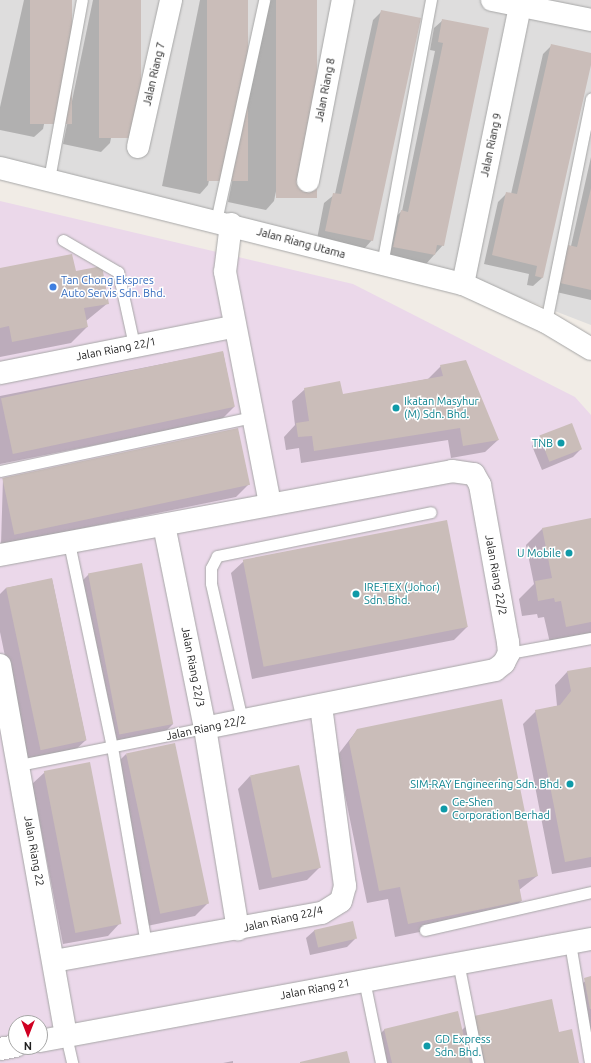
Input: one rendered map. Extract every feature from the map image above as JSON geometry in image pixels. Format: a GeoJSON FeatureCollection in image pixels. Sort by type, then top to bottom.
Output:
{"type":"FeatureCollection","features":[{"type":"Feature","properties":{"kind":"street","name":"Jalan Riang 7"},"geometry":{"type":"LineString","coordinates":[[138,147],[171,0]]}},
{"type":"Feature","properties":{"kind":"street","name":"Jalan Riang 8"},"geometry":{"type":"LineString","coordinates":[[308,181],[343,0]]}},
{"type":"Feature","properties":{"kind":"street"},"geometry":{"type":"LineString","coordinates":[[492,0],[530,5],[591,20]]}},
{"type":"Feature","properties":{"kind":"street","name":"Jalan Riang 9"},"geometry":{"type":"LineString","coordinates":[[462,284],[530,5]]}},
{"type":"Feature","properties":{"kind":"street","name":"Jalan Riang Utama"},"geometry":{"type":"LineString","coordinates":[[0,168],[223,222],[462,284],[546,322],[591,348]]}},
{"type":"Feature","properties":{"kind":"street"},"geometry":{"type":"LineString","coordinates":[[223,222],[225,272],[233,327],[270,504]]}},
{"type":"Feature","properties":{"kind":"street","name":"Jalan Riang 22/1"},"geometry":{"type":"LineString","coordinates":[[0,373],[134,345],[233,327]]}},
{"type":"Feature","properties":{"kind":"street","name":"Jalan Riang 22/2"},"geometry":{"type":"LineString","coordinates":[[0,555],[452,471],[474,474],[480,485],[509,653],[494,670],[321,706],[205,728]]}},
{"type":"Feature","properties":{"kind":"street","name":"Jalan Riang 22/3"},"geometry":{"type":"LineString","coordinates":[[164,524],[205,728],[238,929]]}},
{"type":"Feature","properties":{"kind":"street","name":"Jalan Riang 22"},"geometry":{"type":"LineString","coordinates":[[0,665],[54,961],[66,1036]]}},
{"type":"Feature","properties":{"kind":"street","name":"Jalan Riang 22/4"},"geometry":{"type":"LineString","coordinates":[[54,961],[238,929],[322,912],[341,901],[345,886],[321,706]]}},
{"type":"Feature","properties":{"kind":"street","name":"Jalan Riang 21"},"geometry":{"type":"LineString","coordinates":[[48,1039],[458,962],[591,939]]}},
{"type":"Feature","properties":{"kind":"lane"},"geometry":{"type":"LineString","coordinates":[[49,179],[82,0]]}},
{"type":"Feature","properties":{"kind":"lane"},"geometry":{"type":"LineString","coordinates":[[223,222],[264,0]]}},
{"type":"Feature","properties":{"kind":"lane"},"geometry":{"type":"LineString","coordinates":[[382,264],[431,0]]}},
{"type":"Feature","properties":{"kind":"lane"},"geometry":{"type":"LineString","coordinates":[[546,322],[591,98]]}},
{"type":"Feature","properties":{"kind":"lane"},"geometry":{"type":"LineString","coordinates":[[63,240],[118,272],[134,345]]}},
{"type":"Feature","properties":{"kind":"lane"},"geometry":{"type":"LineString","coordinates":[[0,471],[252,417]]}},
{"type":"Feature","properties":{"kind":"lane"},"geometry":{"type":"LineString","coordinates":[[242,720],[211,583],[211,568],[217,556],[431,512]]}},
{"type":"Feature","properties":{"kind":"lane"},"geometry":{"type":"LineString","coordinates":[[69,543],[112,747],[146,944]]}},
{"type":"Feature","properties":{"kind":"lane"},"geometry":{"type":"LineString","coordinates":[[509,653],[591,638]]}},
{"type":"Feature","properties":{"kind":"lane","name":"Jalan Riang 22/2"},"geometry":{"type":"LineString","coordinates":[[19,765],[205,728]]}},
{"type":"Feature","properties":{"kind":"lane"},"geometry":{"type":"LineString","coordinates":[[425,930],[591,892]]}},
{"type":"Feature","properties":{"kind":"lane"},"geometry":{"type":"LineString","coordinates":[[570,943],[590,1063]]}},
{"type":"Feature","properties":{"kind":"lane"},"geometry":{"type":"LineString","coordinates":[[458,962],[478,1063]]}},
{"type":"Feature","properties":{"kind":"lane"},"geometry":{"type":"LineString","coordinates":[[364,980],[381,1063]]}},
{"type":"Feature","properties":{"kind":"lane"},"geometry":{"type":"LineString","coordinates":[[66,1036],[72,1063]]}},
{"type":"Feature","properties":{"kind":"shaded area"},"geometry":{"type":"Polygon","coordinates":[[[0,0],[591,0],[591,325],[448,270],[0,160],[0,0]]]}},
{"type":"Feature","properties":{"kind":"shaded area"},"geometry":{"type":"Polygon","coordinates":[[[0,201],[353,284],[575,397],[591,415],[591,1063],[0,1063],[0,201]]]}},
{"type":"Feature","properties":{"kind":"building"},"geometry":{"type":"Polygon","coordinates":[[[30,0],[72,0],[72,124],[30,124],[30,0]]]}},
{"type":"Feature","properties":{"kind":"building"},"geometry":{"type":"Polygon","coordinates":[[[99,0],[141,0],[141,138],[99,138],[99,0]]]}},
{"type":"Feature","properties":{"kind":"building"},"geometry":{"type":"Polygon","coordinates":[[[207,0],[248,0],[248,181],[207,181],[207,0]]]}},
{"type":"Feature","properties":{"kind":"building"},"geometry":{"type":"Polygon","coordinates":[[[276,0],[317,0],[317,198],[276,198],[276,0]]]}},
{"type":"Feature","properties":{"kind":"building"},"geometry":{"type":"Polygon","coordinates":[[[381,10],[421,18],[373,241],[325,231],[333,193],[341,194],[381,10]]]}},
{"type":"Feature","properties":{"kind":"building"},"geometry":{"type":"Polygon","coordinates":[[[442,19],[489,28],[444,246],[437,245],[435,255],[393,247],[401,210],[408,212],[443,43],[438,42],[442,19]]]}},
{"type":"Feature","properties":{"kind":"building"},"geometry":{"type":"Polygon","coordinates":[[[551,44],[591,53],[591,65],[543,278],[535,276],[537,266],[492,255],[506,192],[517,194],[551,44]]]}},
{"type":"Feature","properties":{"kind":"building"},"geometry":{"type":"Polygon","coordinates":[[[591,188],[591,290],[560,283],[568,245],[577,247],[591,188]]]}},
{"type":"Feature","properties":{"kind":"building","name":"Tan Chong Ekspres Auto Servis Sdn. Bhd."},"geometry":{"type":"Polygon","coordinates":[[[72,254],[76,271],[102,266],[109,304],[84,308],[88,327],[12,342],[9,326],[0,328],[0,268],[72,254]]]}},
{"type":"Feature","properties":{"kind":"building"},"geometry":{"type":"Polygon","coordinates":[[[223,351],[235,407],[13,454],[1,398],[223,351]]]}},
{"type":"Feature","properties":{"kind":"building","name":"Ikatan Masyhur (M) Sdn. Bhd."},"geometry":{"type":"Polygon","coordinates":[[[466,360],[499,440],[463,446],[460,428],[314,451],[312,436],[298,437],[296,423],[309,421],[304,388],[340,381],[343,394],[443,376],[440,365],[466,360]]]}},
{"type":"Feature","properties":{"kind":"building","name":"TNB"},"geometry":{"type":"Polygon","coordinates":[[[572,423],[582,449],[549,462],[539,436],[572,423]]]}},
{"type":"Feature","properties":{"kind":"building"},"geometry":{"type":"Polygon","coordinates":[[[238,428],[250,485],[14,535],[2,478],[238,428]]]}},
{"type":"Feature","properties":{"kind":"building","name":"U Mobile"},"geometry":{"type":"Polygon","coordinates":[[[591,518],[591,622],[566,627],[561,601],[555,602],[554,598],[538,601],[535,581],[552,578],[542,528],[591,518]]]}},
{"type":"Feature","properties":{"kind":"building","name":"IRE-TEX (Johor) Sdn. Bhd."},"geometry":{"type":"Polygon","coordinates":[[[447,520],[468,627],[264,667],[243,560],[447,520]]]}},
{"type":"Feature","properties":{"kind":"building"},"geometry":{"type":"Polygon","coordinates":[[[142,563],[173,724],[119,734],[88,573],[142,563]]]}},
{"type":"Feature","properties":{"kind":"building"},"geometry":{"type":"Polygon","coordinates":[[[52,578],[87,740],[41,750],[6,588],[52,578]]]}},
{"type":"Feature","properties":{"kind":"building","name":"SIM-RAY Engineering Sdn. Bhd."},"geometry":{"type":"Polygon","coordinates":[[[591,667],[591,857],[565,862],[535,710],[560,705],[571,691],[567,671],[591,667]]]}},
{"type":"Feature","properties":{"kind":"building","name":"Ge-Shen Corporation Berhad"},"geometry":{"type":"Polygon","coordinates":[[[502,699],[538,876],[518,880],[522,901],[408,924],[400,887],[379,891],[349,742],[357,729],[502,699]]]}},
{"type":"Feature","properties":{"kind":"building"},"geometry":{"type":"Polygon","coordinates":[[[175,743],[209,903],[160,914],[126,753],[175,743]]]}},
{"type":"Feature","properties":{"kind":"building"},"geometry":{"type":"Polygon","coordinates":[[[90,762],[121,924],[75,933],[44,771],[90,762]]]}},
{"type":"Feature","properties":{"kind":"building"},"geometry":{"type":"Polygon","coordinates":[[[299,765],[321,868],[272,878],[250,775],[299,765]]]}},
{"type":"Feature","properties":{"kind":"building"},"geometry":{"type":"Polygon","coordinates":[[[353,921],[357,939],[318,948],[314,930],[353,921]]]}},
{"type":"Feature","properties":{"kind":"building"},"geometry":{"type":"Polygon","coordinates":[[[591,976],[591,1009],[590,1009],[584,978],[591,976]]]}},
{"type":"Feature","properties":{"kind":"building"},"geometry":{"type":"Polygon","coordinates":[[[552,999],[559,1032],[572,1029],[579,1063],[485,1063],[474,1016],[552,999]]]}},
{"type":"Feature","properties":{"kind":"building","name":"GD Express Sdn. Bhd."},"geometry":{"type":"Polygon","coordinates":[[[458,1011],[470,1063],[392,1063],[384,1029],[458,1011]]]}},
{"type":"Feature","properties":{"kind":"building"},"geometry":{"type":"Polygon","coordinates":[[[347,1051],[350,1063],[300,1063],[300,1062],[347,1051]]]}},
{"type":"Feature","properties":{"kind":"place","name":"Tan Chong Ekspres Auto Servis Sdn. Bhd."},"geometry":{"type":"Point","coordinates":[53,287]}},
{"type":"Feature","properties":{"kind":"place","name":"Ikatan Masyhur (M) Sdn. Bhd."},"geometry":{"type":"Point","coordinates":[396,408]}},
{"type":"Feature","properties":{"kind":"place","name":"TNB"},"geometry":{"type":"Point","coordinates":[561,443]}},
{"type":"Feature","properties":{"kind":"place","name":"U Mobile"},"geometry":{"type":"Point","coordinates":[569,553]}},
{"type":"Feature","properties":{"kind":"place","name":"IRE-TEX (Johor) Sdn. Bhd."},"geometry":{"type":"Point","coordinates":[356,594]}},
{"type":"Feature","properties":{"kind":"place","name":"SIM-RAY Engineering Sdn. Bhd."},"geometry":{"type":"Point","coordinates":[570,784]}},
{"type":"Feature","properties":{"kind":"place","name":"Ge-Shen Corporation Berhad"},"geometry":{"type":"Point","coordinates":[444,809]}},
{"type":"Feature","properties":{"kind":"place","name":"GD Express Sdn. Bhd."},"geometry":{"type":"Point","coordinates":[427,1046]}}]}
